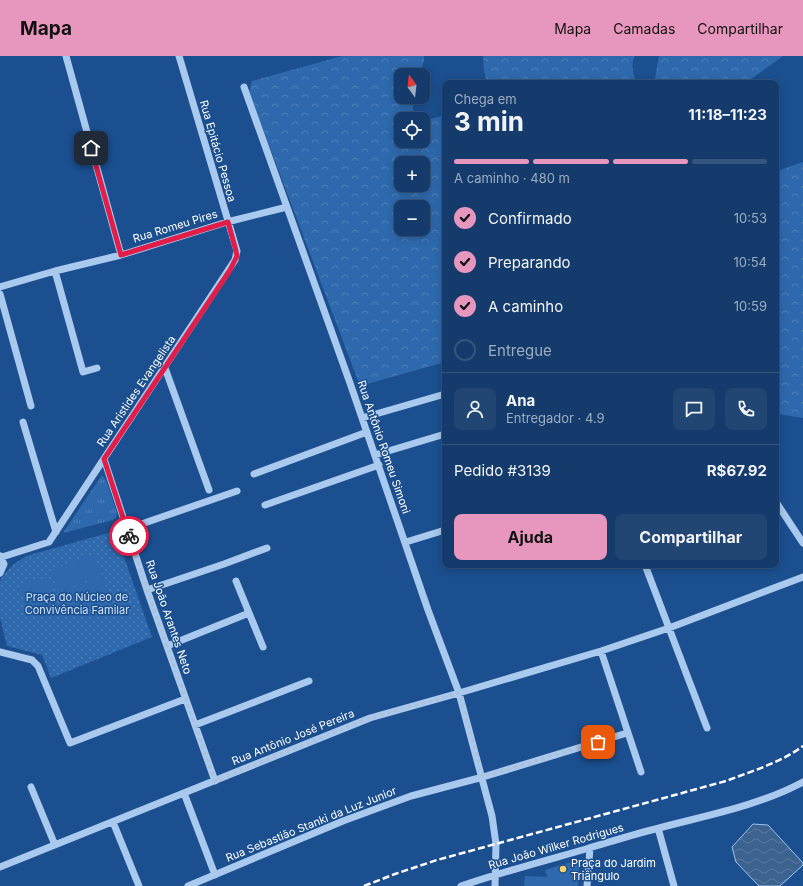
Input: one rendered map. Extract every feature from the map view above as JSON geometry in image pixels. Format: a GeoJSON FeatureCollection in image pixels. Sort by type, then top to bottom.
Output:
{"type":"FeatureCollection","features":[{"type":"Feature","properties":{"kind":"street"},"geometry":{"type":"LineString","coordinates":[[66,56],[121,255]]}},
{"type":"Feature","properties":{"kind":"street","name":"Rua Epitácio Pessoa"},"geometry":{"type":"LineString","coordinates":[[180,56],[236,251]]}},
{"type":"Feature","properties":{"kind":"street","name":"Rua Antônio Romeu Simoni"},"geometry":{"type":"LineString","coordinates":[[244,88],[379,465],[428,610],[459,693],[483,777],[492,816],[496,844],[495,886]]}},
{"type":"Feature","properties":{"kind":"street","name":"Rua Romeu Pires"},"geometry":{"type":"LineString","coordinates":[[0,286],[121,255],[228,222],[287,207]]}},
{"type":"Feature","properties":{"kind":"street","name":"Rua Aristides Evangelista"},"geometry":{"type":"LineString","coordinates":[[1,557],[49,542],[230,270],[235,260],[236,251]]}},
{"type":"Feature","properties":{"kind":"street"},"geometry":{"type":"LineString","coordinates":[[55,271],[83,372],[97,368]]}},
{"type":"Feature","properties":{"kind":"street"},"geometry":{"type":"LineString","coordinates":[[0,294],[31,406]]}},
{"type":"Feature","properties":{"kind":"street"},"geometry":{"type":"LineString","coordinates":[[165,368],[209,490]]}},
{"type":"Feature","properties":{"kind":"street"},"geometry":{"type":"LineString","coordinates":[[362,418],[442,395]]}},
{"type":"Feature","properties":{"kind":"street"},"geometry":{"type":"LineString","coordinates":[[23,422],[56,532]]}},
{"type":"Feature","properties":{"kind":"street"},"geometry":{"type":"LineString","coordinates":[[254,474],[367,432]]}},
{"type":"Feature","properties":{"kind":"street"},"geometry":{"type":"LineString","coordinates":[[375,455],[442,435]]}},
{"type":"Feature","properties":{"kind":"street","name":"Rua João Arantes Neto"},"geometry":{"type":"LineString","coordinates":[[104,459],[147,590],[215,781]]}},
{"type":"Feature","properties":{"kind":"street"},"geometry":{"type":"LineString","coordinates":[[265,505],[379,465]]}},
{"type":"Feature","properties":{"kind":"street"},"geometry":{"type":"LineString","coordinates":[[127,529],[237,491]]}},
{"type":"Feature","properties":{"kind":"street"},"geometry":{"type":"LineString","coordinates":[[779,507],[803,543]]}},
{"type":"Feature","properties":{"kind":"street"},"geometry":{"type":"LineString","coordinates":[[406,542],[442,531]]}},
{"type":"Feature","properties":{"kind":"street"},"geometry":{"type":"LineString","coordinates":[[147,590],[267,548]]}},
{"type":"Feature","properties":{"kind":"street"},"geometry":{"type":"LineString","coordinates":[[0,573],[4,564],[1,557]]}},
{"type":"Feature","properties":{"kind":"street"},"geometry":{"type":"LineString","coordinates":[[646,568],[707,728]]}},
{"type":"Feature","properties":{"kind":"street","name":"Rua Antônio José Pereira"},"geometry":{"type":"LineString","coordinates":[[0,867],[370,718],[602,652],[803,577]]}},
{"type":"Feature","properties":{"kind":"street"},"geometry":{"type":"LineString","coordinates":[[236,581],[264,647]]}},
{"type":"Feature","properties":{"kind":"street"},"geometry":{"type":"LineString","coordinates":[[167,646],[250,613]]}},
{"type":"Feature","properties":{"kind":"street"},"geometry":{"type":"LineString","coordinates":[[0,652],[32,660],[38,666],[70,742],[185,699]]}},
{"type":"Feature","properties":{"kind":"street"},"geometry":{"type":"LineString","coordinates":[[602,652],[641,772]]}},
{"type":"Feature","properties":{"kind":"street"},"geometry":{"type":"LineString","coordinates":[[195,725],[309,681]]}},
{"type":"Feature","properties":{"kind":"street","name":"Rua Sebastião Stanki da Luz Junior"},"geometry":{"type":"LineString","coordinates":[[188,886],[361,813],[412,796],[483,777],[628,733]]}},
{"type":"Feature","properties":{"kind":"street","name":"Rua João Wilker Rodrigues"},"geometry":{"type":"LineString","coordinates":[[461,886],[496,874],[658,828],[722,813],[757,802],[790,789],[803,782]]}},
{"type":"Feature","properties":{"kind":"street"},"geometry":{"type":"LineString","coordinates":[[31,787],[55,845]]}},
{"type":"Feature","properties":{"kind":"street"},"geometry":{"type":"LineString","coordinates":[[184,793],[215,875]]}},
{"type":"Feature","properties":{"kind":"street"},"geometry":{"type":"LineString","coordinates":[[114,822],[139,886]]}},
{"type":"Feature","properties":{"kind":"street"},"geometry":{"type":"LineString","coordinates":[[658,828],[674,886]]}},
{"type":"Feature","properties":{"kind":"street"},"geometry":{"type":"LineString","coordinates":[[586,886],[590,848]]}},
{"type":"Feature","properties":{"kind":"green space"},"geometry":{"type":"Polygon","coordinates":[[[342,56],[424,56],[422,68],[394,68],[394,104],[412,104],[414,112],[394,112],[394,148],[430,148],[430,119],[442,116],[442,363],[360,386],[249,92],[252,81],[342,56]]]}},
{"type":"Feature","properties":{"kind":"green space"},"geometry":{"type":"Polygon","coordinates":[[[483,56],[635,56],[633,59],[633,70],[636,80],[486,80],[483,56]]]}},
{"type":"Feature","properties":{"kind":"green space"},"geometry":{"type":"Polygon","coordinates":[[[659,56],[783,56],[750,80],[655,80],[659,56]]]}},
{"type":"Feature","properties":{"kind":"green space"},"geometry":{"type":"Polygon","coordinates":[[[803,162],[803,418],[779,414],[779,171],[803,162]]]}},
{"type":"Feature","properties":{"kind":"green space"},"geometry":{"type":"Polygon","coordinates":[[[102,475],[106,480],[117,513],[116,518],[63,533],[102,475]]]}},
{"type":"Feature","properties":{"kind":"green space","name":"Praça do Núcleo de Convivência Familar"},"geometry":{"type":"Polygon","coordinates":[[[115,531],[152,637],[51,678],[42,655],[7,646],[0,618],[0,581],[4,574],[14,564],[26,556],[115,531]]]}},
{"type":"Feature","properties":{"kind":"green space"},"geometry":{"type":"Polygon","coordinates":[[[94,554],[102,575],[58,592],[50,571],[94,554]]]}},
{"type":"Feature","properties":{"kind":"green space"},"geometry":{"type":"Polygon","coordinates":[[[102,576],[110,597],[66,614],[58,593],[102,576]]]}},
{"type":"Feature","properties":{"kind":"green space"},"geometry":{"type":"Polygon","coordinates":[[[49,577],[58,610],[28,618],[20,584],[49,577]]]}},
{"type":"Feature","properties":{"kind":"green space","name":"Praça do Jardim Triângulo"},"geometry":{"type":"Polygon","coordinates":[[[580,859],[578,886],[524,886],[525,876],[547,877],[545,870],[580,859]]]}},
{"type":"Feature","properties":{"kind":"water"},"geometry":{"type":"Polygon","coordinates":[[[753,824],[768,825],[803,863],[803,865],[780,886],[759,886],[736,862],[732,847],[753,824]]]}},
{"type":"Feature","properties":{"kind":"railway"},"geometry":{"type":"LineString","coordinates":[[364,886],[437,860],[726,781],[775,762],[803,746]]}},
{"type":"Feature","properties":{"kind":"way so far"},"geometry":{"type":"LineString","coordinates":[[129,536],[215,781],[370,718],[459,693],[483,777],[598,742]]}},
{"type":"Feature","properties":{"kind":"place","name":"Praça do Jardim Triângulo"},"geometry":{"type":"Point","coordinates":[563,869]}},
{"type":"Feature","properties":{"kind":"route"},"geometry":{"type":"LineString","coordinates":[[91,148],[121,255],[228,222],[237,256],[230,270],[104,459],[129,536]]}}]}
